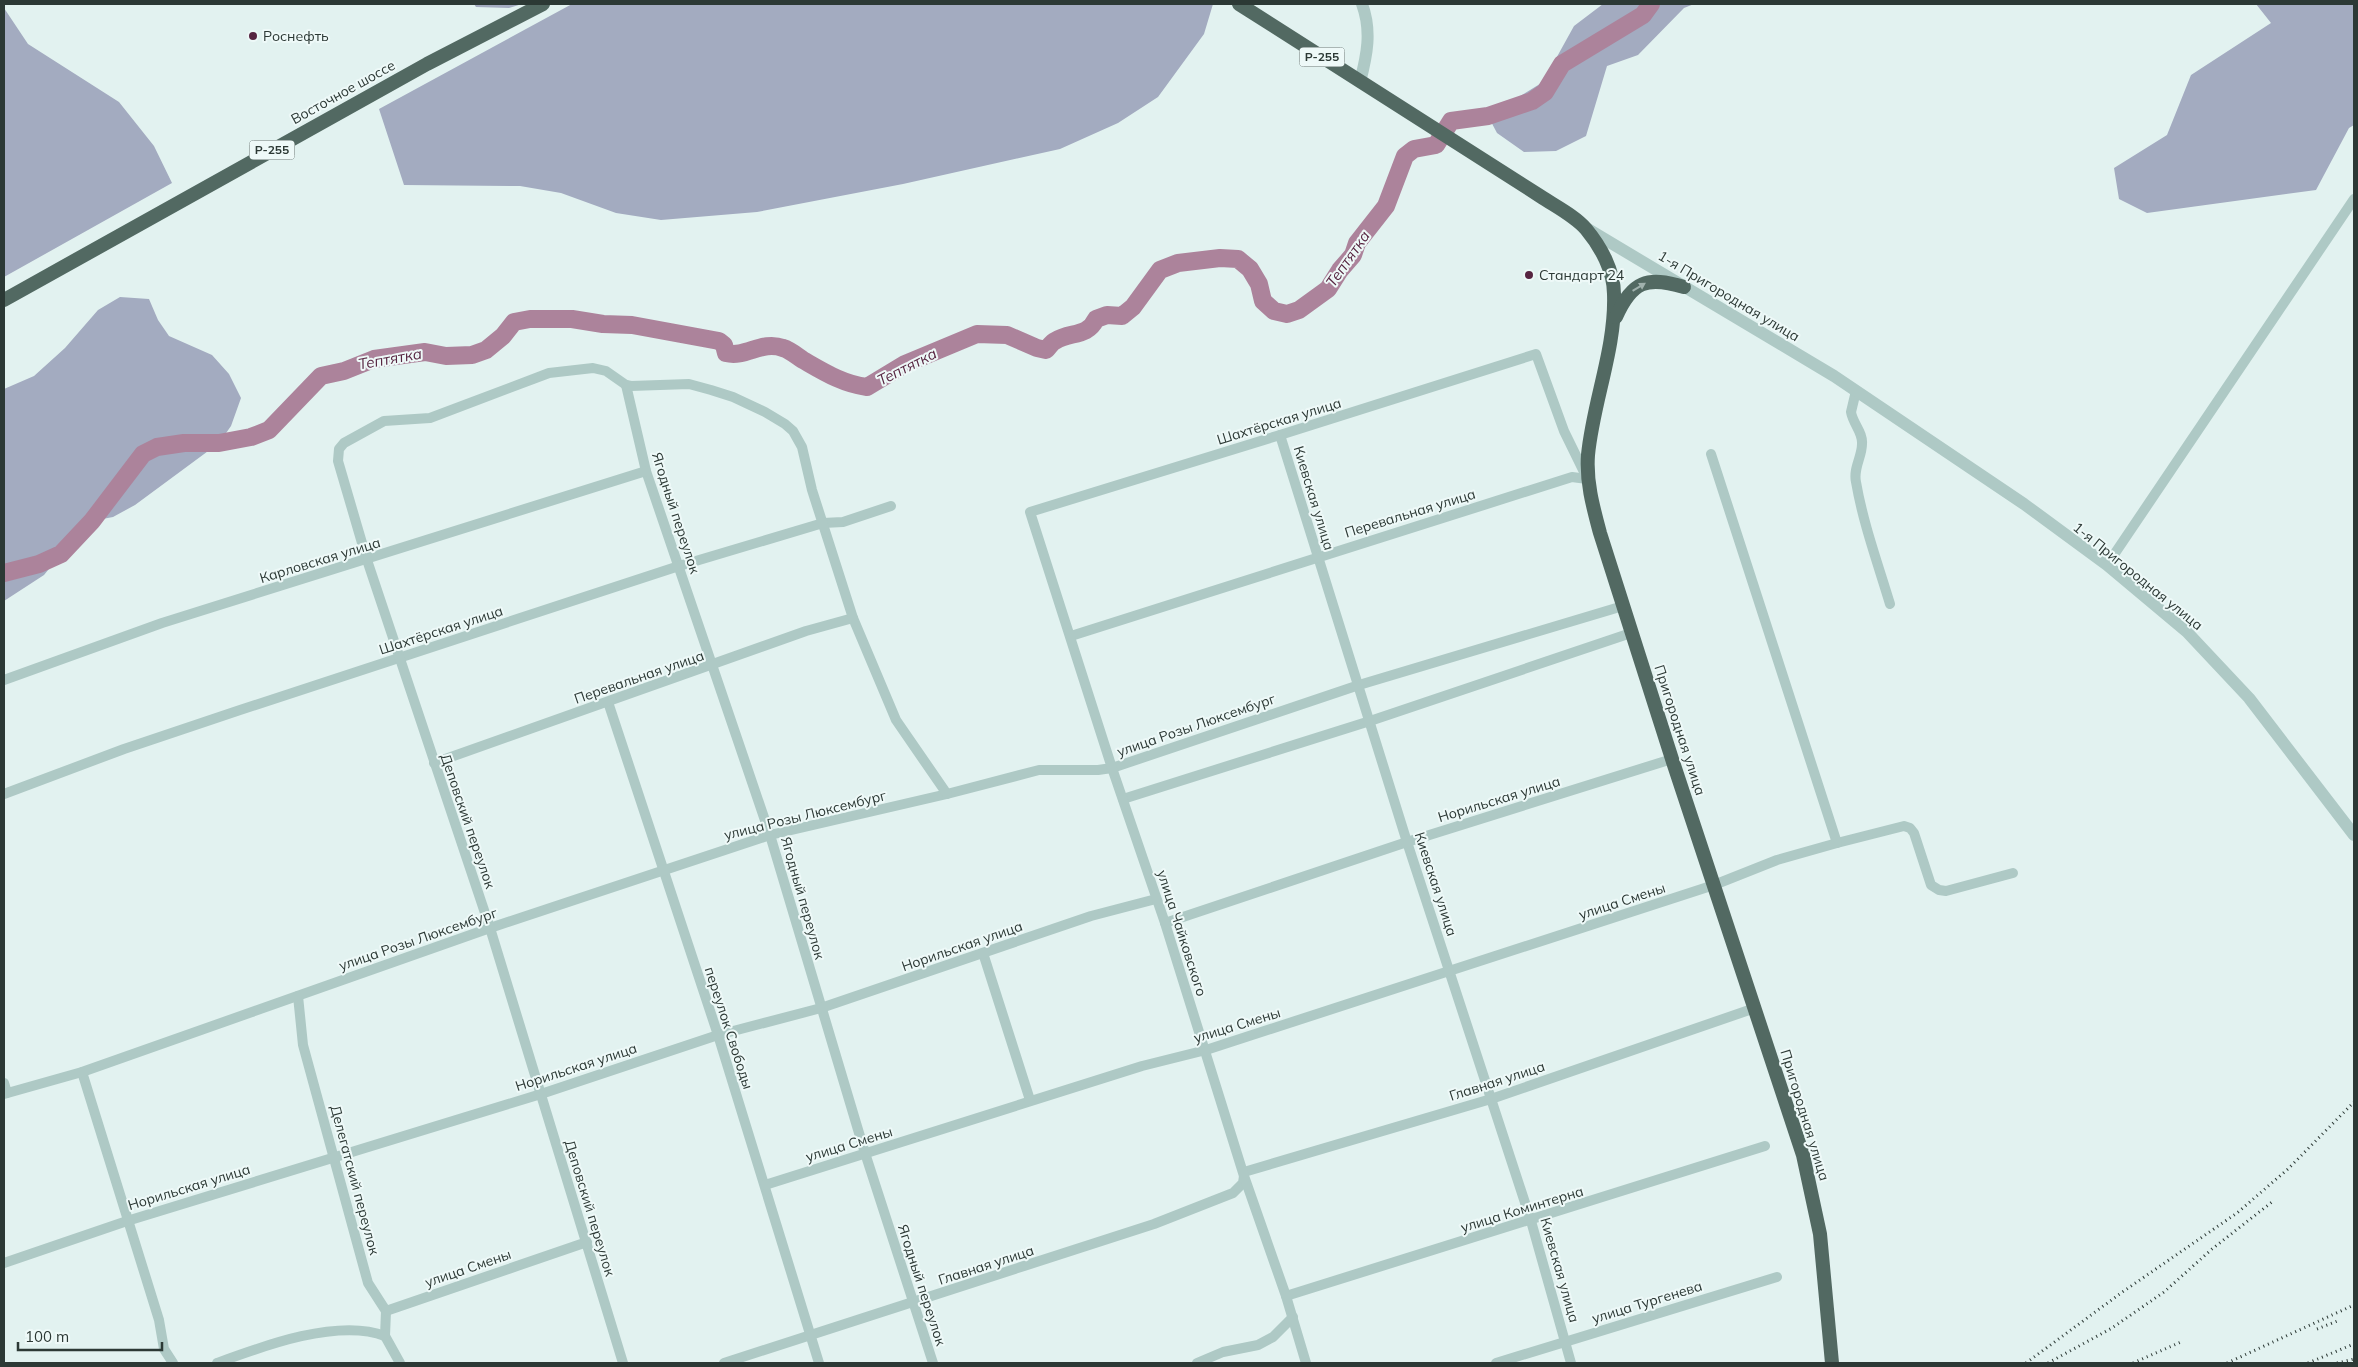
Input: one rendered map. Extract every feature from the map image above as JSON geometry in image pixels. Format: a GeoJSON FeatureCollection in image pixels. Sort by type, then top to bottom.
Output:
{"type":"FeatureCollection","features":[{"type":"Feature","properties":{"kind":"highway","name":"Восточное шоссе"},"geometry":{"type":"LineString","coordinates":[[4,300],[427,64],[543,4]]}},
{"type":"Feature","properties":{"kind":"highway","name":"Р-255"},"geometry":{"type":"LineString","coordinates":[[1239,4],[1360,82]]}},
{"type":"Feature","properties":{"kind":"highway","name":"Пригородная улица"},"geometry":{"type":"LineString","coordinates":[[1360,82],[1540,196],[1586,228],[1600,248],[1610,269],[1614,293],[1613,324],[1591,432],[1587,480],[1600,533],[1631,633],[1806,1165],[1820,1234],[1831,1357]]}},
{"type":"Feature","properties":{"kind":"highway"},"geometry":{"type":"LineString","coordinates":[[1613,324],[1624,300],[1635,288],[1651,280],[1665,281],[1684,287]]}},
{"type":"Feature","properties":{"kind":"street"},"geometry":{"type":"LineString","coordinates":[[1360,82],[1368,51],[1365,12],[1362,4]]}},
{"type":"Feature","properties":{"kind":"street"},"geometry":{"type":"LineString","coordinates":[[2107,565],[2354,199]]}},
{"type":"Feature","properties":{"kind":"street","name":"1-я Пригородная улица"},"geometry":{"type":"LineString","coordinates":[[1586,228],[1856,391],[2024,504],[2107,565],[2187,632],[2249,698],[2354,835]]}},
{"type":"Feature","properties":{"kind":"street","name":"Шахтёрская улица"},"geometry":{"type":"LineString","coordinates":[[1030,512],[1536,354],[1564,431],[1587,480]]}},
{"type":"Feature","properties":{"kind":"street","name":"Деповский переулок"},"geometry":{"type":"LineString","coordinates":[[624,1363],[490,928],[366,560],[338,461],[339,448],[384,421],[430,418],[549,373],[593,368],[606,371],[626,386]]}},
{"type":"Feature","properties":{"kind":"street"},"geometry":{"type":"LineString","coordinates":[[626,386],[689,384],[733,397],[785,424],[798,438],[802,447],[810,484],[853,618],[901,731],[947,794]]}},
{"type":"Feature","properties":{"kind":"street","name":"Ягодный переулок"},"geometry":{"type":"LineString","coordinates":[[626,386],[646,471],[770,835],[865,1154],[933,1363]]}},
{"type":"Feature","properties":{"kind":"street"},"geometry":{"type":"LineString","coordinates":[[1856,391],[1851,412],[1860,430],[1862,446],[1856,466],[1856,480],[1863,516],[1890,604]]}},
{"type":"Feature","properties":{"kind":"street","name":"Киевская улица"},"geometry":{"type":"LineString","coordinates":[[1280,435],[1407,842],[1531,1221],[1571,1363]]}},
{"type":"Feature","properties":{"kind":"street"},"geometry":{"type":"LineString","coordinates":[[1711,454],[1837,843]]}},
{"type":"Feature","properties":{"kind":"street","name":"Карловская улица"},"geometry":{"type":"LineString","coordinates":[[4,680],[162,623],[646,471]]}},
{"type":"Feature","properties":{"kind":"street","name":"Перевальная улица"},"geometry":{"type":"LineString","coordinates":[[1071,636],[1318,556],[1572,477],[1587,480]]}},
{"type":"Feature","properties":{"kind":"street","name":"Шахтёрская улица"},"geometry":{"type":"LineString","coordinates":[[4,794],[124,749],[679,566],[823,523],[843,522],[891,506]]}},
{"type":"Feature","properties":{"kind":"street","name":"улица Чайковского"},"geometry":{"type":"LineString","coordinates":[[1030,512],[1112,768],[1206,1050],[1244,1174],[1293,1317],[1306,1363]]}},
{"type":"Feature","properties":{"kind":"street","name":"улица Розы Люксембург"},"geometry":{"type":"LineString","coordinates":[[5,1090],[82,1072],[490,928],[662,869],[770,835],[947,794],[1040,770],[1112,768],[1359,685],[1623,606]]}},
{"type":"Feature","properties":{"kind":"street","name":"Перевальная улица"},"geometry":{"type":"LineString","coordinates":[[434,763],[712,666],[814,628],[853,618]]}},
{"type":"Feature","properties":{"kind":"street"},"geometry":{"type":"LineString","coordinates":[[1123,799],[1370,722],[1631,633]]}},
{"type":"Feature","properties":{"kind":"street","name":"переулок Свободы"},"geometry":{"type":"LineString","coordinates":[[608,702],[718,1035],[819,1363]]}},
{"type":"Feature","properties":{"kind":"street","name":"Норильская улица"},"geometry":{"type":"LineString","coordinates":[[1165,924],[1407,842],[1672,759]]}},
{"type":"Feature","properties":{"kind":"street"},"geometry":{"type":"LineString","coordinates":[[1714,885],[1777,860],[1904,826],[1910,828],[1931,885],[1939,890],[1946,891],[2013,872]]}},
{"type":"Feature","properties":{"kind":"street","name":"улица Смены"},"geometry":{"type":"LineString","coordinates":[[765,1184],[865,1154],[1030,1100],[1142,1066],[1206,1050],[1714,885]]}},
{"type":"Feature","properties":{"kind":"street","name":"Норильская улица"},"geometry":{"type":"LineString","coordinates":[[4,1263],[126,1221],[540,1094],[718,1035],[821,1008],[1091,916],[1156,899]]}},
{"type":"Feature","properties":{"kind":"street"},"geometry":{"type":"LineString","coordinates":[[983,953],[1030,1100]]}},
{"type":"Feature","properties":{"kind":"street","name":"Делегатский переулок"},"geometry":{"type":"LineString","coordinates":[[298,996],[303,1045],[368,1283],[386,1311]]}},
{"type":"Feature","properties":{"kind":"street","name":"Главная улица"},"geometry":{"type":"LineString","coordinates":[[724,1363],[810,1337],[993,1275],[1080,1250],[1197,1209],[1233,1194],[1243,1183],[1244,1174],[1491,1099],[1755,1008]]}},
{"type":"Feature","properties":{"kind":"street"},"geometry":{"type":"LineString","coordinates":[[82,1072],[126,1221],[159,1320],[166,1354],[173,1363]]}},
{"type":"Feature","properties":{"kind":"street","name":"улица Коминтерна"},"geometry":{"type":"LineString","coordinates":[[1286,1296],[1531,1221],[1765,1146]]}},
{"type":"Feature","properties":{"kind":"street","name":"улица Смены"},"geometry":{"type":"LineString","coordinates":[[386,1311],[587,1242]]}},
{"type":"Feature","properties":{"kind":"street","name":"улица Тургенева"},"geometry":{"type":"LineString","coordinates":[[1496,1363],[1777,1277]]}},
{"type":"Feature","properties":{"kind":"street"},"geometry":{"type":"LineString","coordinates":[[386,1311],[385,1336],[400,1363]]}},
{"type":"Feature","properties":{"kind":"street"},"geometry":{"type":"LineString","coordinates":[[1197,1363],[1223,1352],[1258,1346],[1273,1337],[1293,1317]]}},
{"type":"Feature","properties":{"kind":"street"},"geometry":{"type":"LineString","coordinates":[[217,1363],[245,1353],[326,1331],[370,1331],[385,1336]]}},
{"type":"Feature","properties":{"kind":"street"},"geometry":{"type":"LineString","coordinates":[[159,1363],[166,1354]]}},
{"type":"Feature","properties":{"kind":"shaded area"},"geometry":{"type":"Polygon","coordinates":[[[474,4],[522,4],[509,8],[476,7],[474,4]]]}},
{"type":"Feature","properties":{"kind":"shaded area"},"geometry":{"type":"Polygon","coordinates":[[[572,4],[1213,4],[1204,34],[1158,97],[1118,123],[1060,149],[903,184],[757,212],[661,220],[616,213],[561,193],[520,186],[404,185],[379,109],[572,4]]]}},
{"type":"Feature","properties":{"kind":"shaded area"},"geometry":{"type":"Polygon","coordinates":[[[1603,4],[1694,4],[1684,8],[1638,55],[1607,66],[1586,136],[1556,151],[1524,152],[1497,133],[1488,116],[1543,82],[1574,26],[1603,4]]]}},
{"type":"Feature","properties":{"kind":"shaded area"},"geometry":{"type":"Polygon","coordinates":[[[2256,4],[2354,4],[2354,125],[2349,128],[2316,190],[2147,213],[2119,199],[2114,168],[2167,135],[2191,75],[2271,23],[2256,4]]]}},
{"type":"Feature","properties":{"kind":"shaded area"},"geometry":{"type":"Polygon","coordinates":[[[4,8],[28,44],[119,102],[154,146],[172,183],[4,277],[4,8]]]}},
{"type":"Feature","properties":{"kind":"shaded area"},"geometry":{"type":"Polygon","coordinates":[[[120,297],[149,299],[158,320],[169,336],[212,355],[229,374],[241,398],[231,426],[219,443],[135,505],[113,517],[92,521],[79,541],[61,554],[44,575],[4,601],[4,389],[34,376],[65,348],[98,310],[120,297]]]}},
{"type":"Feature","properties":{"kind":"waterway","name":"Тептятка"},"geometry":{"type":"LineString","coordinates":[[4,573],[39,564],[61,554],[92,521],[143,454],[157,447],[184,443],[219,443],[251,437],[269,430],[321,376],[344,371],[374,359],[425,352],[446,356],[472,355],[486,350],[503,336],[514,322],[530,319],[572,319],[603,324],[632,325],[719,341],[724,345],[726,353],[733,354],[761,347],[775,346],[788,350],[834,377],[867,387],[905,364],[977,334],[1007,335],[1046,350],[1053,342],[1088,329],[1096,319],[1107,315],[1122,316],[1133,307],[1160,270],[1178,263],[1220,258],[1238,259],[1250,269],[1259,284],[1263,301],[1274,311],[1287,314],[1299,310],[1328,289],[1340,270],[1353,255],[1357,243],[1386,206],[1405,156],[1414,149],[1436,145],[1451,121],[1488,116],[1532,101],[1545,92],[1562,64],[1643,15],[1651,4]]}},
{"type":"Feature","properties":{"kind":"railway"},"geometry":{"type":"LineString","coordinates":[[2026,1363],[2121,1293],[2237,1213],[2288,1169],[2354,1102]]}},
{"type":"Feature","properties":{"kind":"railway"},"geometry":{"type":"LineString","coordinates":[[2048,1363],[2112,1328],[2164,1292],[2212,1249],[2272,1202]]}},
{"type":"Feature","properties":{"kind":"railway"},"geometry":{"type":"LineString","coordinates":[[2227,1363],[2354,1305]]}},
{"type":"Feature","properties":{"kind":"railway"},"geometry":{"type":"LineString","coordinates":[[2317,1329],[2340,1320]]}},
{"type":"Feature","properties":{"kind":"railway"},"geometry":{"type":"LineString","coordinates":[[2133,1363],[2181,1342]]}},
{"type":"Feature","properties":{"kind":"railway"},"geometry":{"type":"LineString","coordinates":[[2308,1363],[2354,1344]]}},
{"type":"Feature","properties":{"kind":"railway"},"geometry":{"type":"LineString","coordinates":[[2337,1363],[2354,1359]]}},
{"type":"Feature","properties":{"kind":"place","name":"Роснефть"},"geometry":{"type":"Point","coordinates":[253,36]}},
{"type":"Feature","properties":{"kind":"place","name":"Стандарт 24"},"geometry":{"type":"Point","coordinates":[1529,275]}}]}
